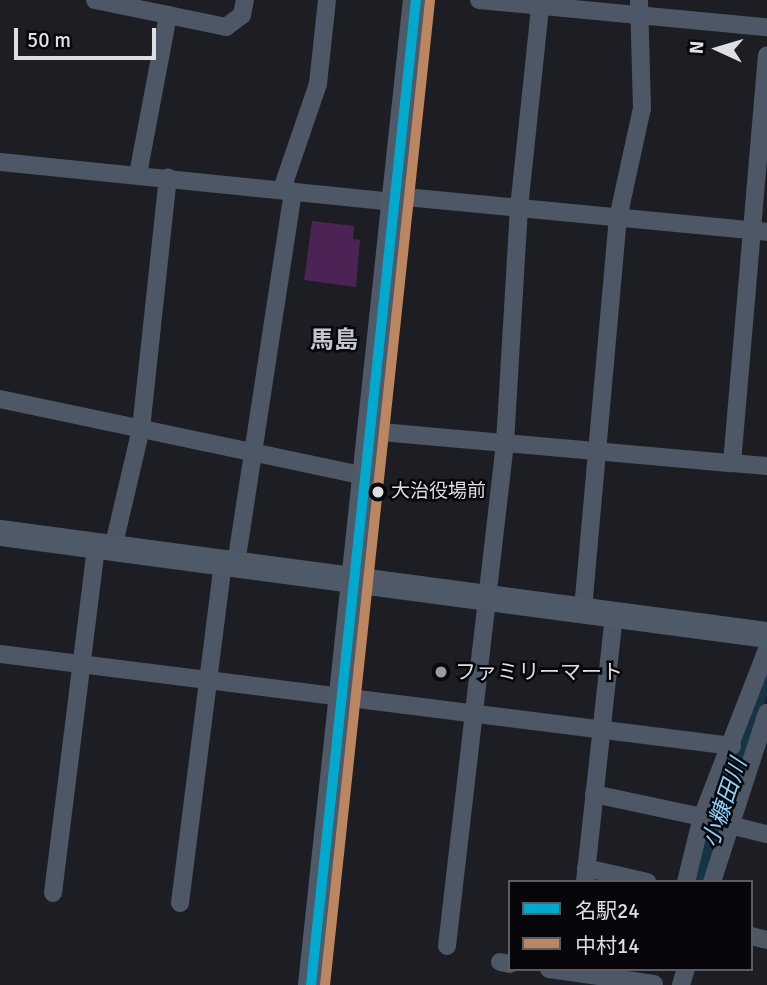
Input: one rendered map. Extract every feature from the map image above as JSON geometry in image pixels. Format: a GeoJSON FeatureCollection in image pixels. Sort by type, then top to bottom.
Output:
{"type":"FeatureCollection","features":[{"type":"Feature","properties":{"kind":"street"},"geometry":{"type":"LineString","coordinates":[[95,0],[166,10],[226,27],[242,15],[245,0]]}},
{"type":"Feature","properties":{"kind":"street"},"geometry":{"type":"LineString","coordinates":[[180,904],[208,680],[230,563],[255,453],[288,190],[318,84],[327,0]]}},
{"type":"Feature","properties":{"kind":"street"},"geometry":{"type":"LineString","coordinates":[[311,985],[416,0]]}},
{"type":"Feature","properties":{"kind":"street"},"geometry":{"type":"LineString","coordinates":[[479,0],[638,8],[767,27]]}},
{"type":"Feature","properties":{"kind":"street"},"geometry":{"type":"LineString","coordinates":[[447,946],[505,443],[519,208],[541,4]]}},
{"type":"Feature","properties":{"kind":"street"},"geometry":{"type":"LineString","coordinates":[[583,609],[618,218],[642,108],[638,8]]}},
{"type":"Feature","properties":{"kind":"street"},"geometry":{"type":"LineString","coordinates":[[138,174],[166,10]]}},
{"type":"Feature","properties":{"kind":"street"},"geometry":{"type":"LineString","coordinates":[[732,463],[759,231],[767,56]]}},
{"type":"Feature","properties":{"kind":"street"},"geometry":{"type":"LineString","coordinates":[[0,162],[759,231]]}},
{"type":"Feature","properties":{"kind":"street"},"geometry":{"type":"LineString","coordinates":[[53,893],[81,664],[105,547],[141,429],[167,177]]}},
{"type":"Feature","properties":{"kind":"street"},"geometry":{"type":"LineString","coordinates":[[0,399],[366,476]]}},
{"type":"Feature","properties":{"kind":"street"},"geometry":{"type":"LineString","coordinates":[[370,431],[767,466]]}},
{"type":"Feature","properties":{"kind":"street"},"geometry":{"type":"LineString","coordinates":[[0,533],[767,635]]}},
{"type":"Feature","properties":{"kind":"street"},"geometry":{"type":"LineString","coordinates":[[614,613],[586,875],[630,880]]}},
{"type":"Feature","properties":{"kind":"street"},"geometry":{"type":"LineString","coordinates":[[712,880],[732,746],[767,649]]}},
{"type":"Feature","properties":{"kind":"street"},"geometry":{"type":"LineString","coordinates":[[0,654],[732,746]]}},
{"type":"Feature","properties":{"kind":"street"},"geometry":{"type":"LineString","coordinates":[[687,880],[719,821],[767,713]]}},
{"type":"Feature","properties":{"kind":"street"},"geometry":{"type":"LineString","coordinates":[[594,794],[767,834]]}},
{"type":"Feature","properties":{"kind":"street"},"geometry":{"type":"LineString","coordinates":[[557,971],[574,976],[655,979]]}},
{"type":"Feature","properties":{"kind":"shaded area"},"geometry":{"type":"Polygon","coordinates":[[[312,221],[354,226],[353,239],[360,240],[356,287],[304,280],[312,221]]]}},
{"type":"Feature","properties":{"kind":"water","name":"小糠田川"},"geometry":{"type":"Polygon","coordinates":[[[767,666],[767,695],[705,880],[692,880],[767,666]]]}},
{"type":"Feature","properties":{"kind":"transit line","name":"名駅24"},"geometry":{"type":"LineString","coordinates":[[311,985],[416,0]]}},
{"type":"Feature","properties":{"kind":"transit line","name":"中村14"},"geometry":{"type":"LineString","coordinates":[[325,985],[430,1]]}},
{"type":"Feature","properties":{"kind":"place","name":"大治役場前"},"geometry":{"type":"Point","coordinates":[378,492]}},
{"type":"Feature","properties":{"kind":"place","name":"ファミリーマート"},"geometry":{"type":"Point","coordinates":[441,672]}},
{"type":"Feature","properties":{"kind":"district","name":"馬島"},"geometry":{"type":"Point","coordinates":[334,341]}}]}
